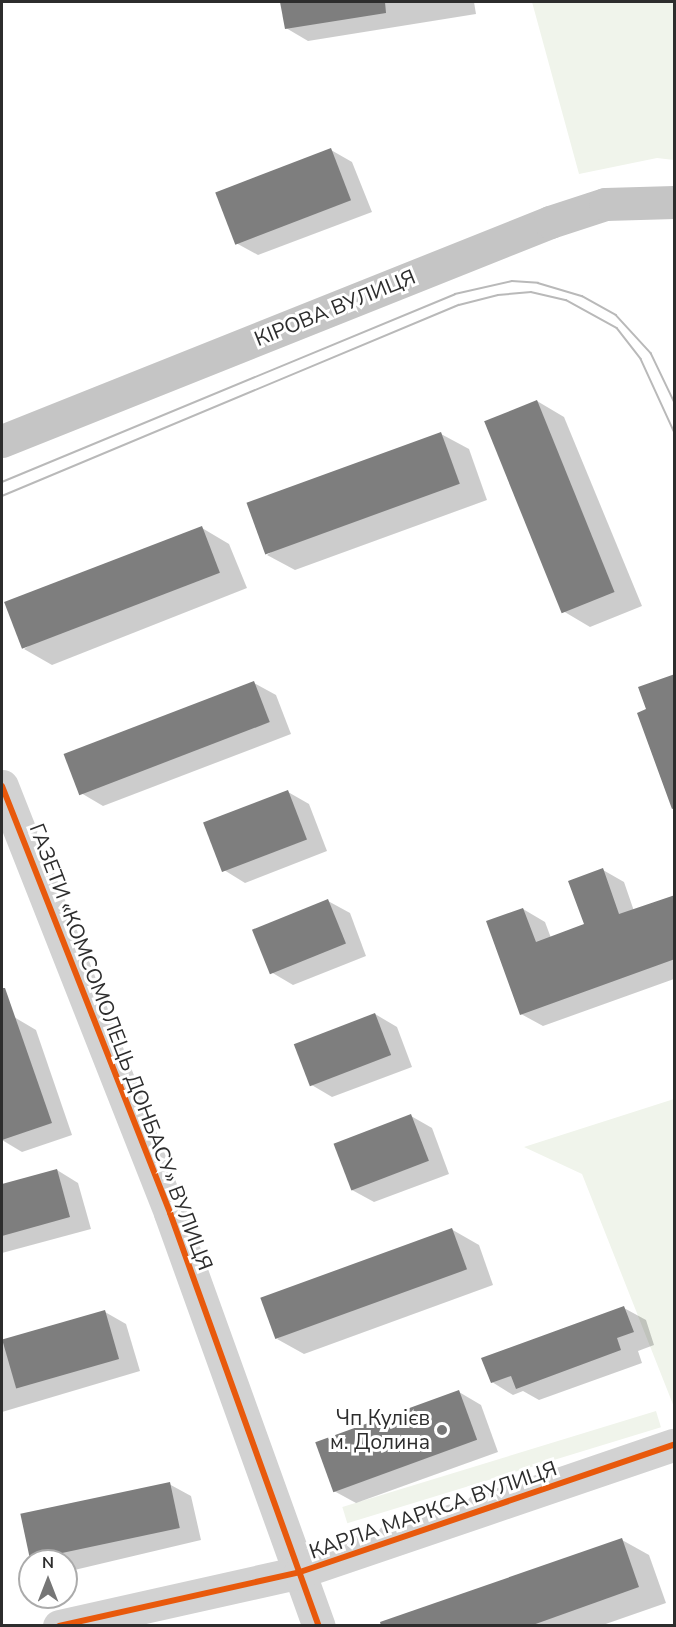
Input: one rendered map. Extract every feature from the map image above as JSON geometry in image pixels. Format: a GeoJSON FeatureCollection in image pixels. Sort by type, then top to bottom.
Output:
{"type":"FeatureCollection","features":[{"type":"Feature","properties":{"kind":"main road","name":"КІРОВА ВУЛИЦЯ"},"geometry":{"type":"LineString","coordinates":[[2,441],[550,222],[605,204],[675,202]]}},
{"type":"Feature","properties":{"kind":"street","name":"ГАЗЕТИ «КОМСОМОЛЕЦЬ ДОНБАСУ» ВУЛИЦЯ"},"geometry":{"type":"LineString","coordinates":[[2,786],[170,1213],[319,1626]]}},
{"type":"Feature","properties":{"kind":"street","name":"КАРЛА МАРКСА ВУЛИЦЯ"},"geometry":{"type":"LineString","coordinates":[[59,1626],[300,1572],[674,1446]]}},
{"type":"Feature","properties":{"kind":"shaded area"},"geometry":{"type":"Polygon","coordinates":[[[532,2],[674,2],[674,160],[657,158],[579,174],[532,2]]]}},
{"type":"Feature","properties":{"kind":"shaded area"},"geometry":{"type":"Polygon","coordinates":[[[674,1099],[674,1407],[582,1174],[524,1147],[674,1099]]]}},
{"type":"Feature","properties":{"kind":"shaded area"},"geometry":{"type":"Polygon","coordinates":[[[656,1411],[661,1427],[347,1523],[342,1507],[656,1411]]]}},
{"type":"Feature","properties":{"kind":"building"},"geometry":{"type":"Polygon","coordinates":[[[280,2],[385,2],[386,13],[285,29],[280,2]]]}},
{"type":"Feature","properties":{"kind":"building"},"geometry":{"type":"Polygon","coordinates":[[[331,148],[351,200],[235,245],[215,192],[331,148]]]}},
{"type":"Feature","properties":{"kind":"building"},"geometry":{"type":"Polygon","coordinates":[[[537,400],[615,592],[562,613],[484,421],[537,400]]]}},
{"type":"Feature","properties":{"kind":"building"},"geometry":{"type":"Polygon","coordinates":[[[441,432],[460,484],[265,554],[246,503],[441,432]]]}},
{"type":"Feature","properties":{"kind":"building"},"geometry":{"type":"Polygon","coordinates":[[[202,526],[220,573],[22,649],[4,602],[202,526]]]}},
{"type":"Feature","properties":{"kind":"building"},"geometry":{"type":"Polygon","coordinates":[[[675,674],[675,808],[672,809],[637,713],[646,709],[638,687],[675,674]]]}},
{"type":"Feature","properties":{"kind":"building"},"geometry":{"type":"Polygon","coordinates":[[[254,681],[270,722],[79,795],[64,754],[254,681]]]}},
{"type":"Feature","properties":{"kind":"building"},"geometry":{"type":"Polygon","coordinates":[[[288,790],[307,839],[222,872],[203,823],[288,790]]]}},
{"type":"Feature","properties":{"kind":"building"},"geometry":{"type":"Polygon","coordinates":[[[603,868],[619,914],[675,895],[675,959],[520,1015],[486,921],[523,908],[536,942],[584,924],[568,881],[603,868]]]}},
{"type":"Feature","properties":{"kind":"building"},"geometry":{"type":"Polygon","coordinates":[[[328,899],[346,944],[270,974],[252,930],[328,899]]]}},
{"type":"Feature","properties":{"kind":"building"},"geometry":{"type":"Polygon","coordinates":[[[2,988],[5,988],[52,1123],[2,1140],[2,988]]]}},
{"type":"Feature","properties":{"kind":"building"},"geometry":{"type":"Polygon","coordinates":[[[375,1013],[391,1055],[310,1086],[294,1044],[375,1013]]]}},
{"type":"Feature","properties":{"kind":"building"},"geometry":{"type":"Polygon","coordinates":[[[411,1114],[429,1161],[351,1190],[334,1144],[411,1114]]]}},
{"type":"Feature","properties":{"kind":"building"},"geometry":{"type":"Polygon","coordinates":[[[57,1169],[70,1217],[2,1236],[2,1184],[57,1169]]]}},
{"type":"Feature","properties":{"kind":"building"},"geometry":{"type":"Polygon","coordinates":[[[452,1228],[467,1269],[275,1339],[260,1298],[452,1228]]]}},
{"type":"Feature","properties":{"kind":"building"},"geometry":{"type":"Polygon","coordinates":[[[624,1306],[634,1332],[617,1338],[621,1350],[516,1389],[511,1376],[491,1383],[481,1358],[624,1306]]]}},
{"type":"Feature","properties":{"kind":"building"},"geometry":{"type":"Polygon","coordinates":[[[105,1310],[119,1359],[16,1389],[2,1339],[105,1310]]]}},
{"type":"Feature","properties":{"kind":"building"},"geometry":{"type":"Polygon","coordinates":[[[459,1390],[477,1440],[333,1492],[315,1442],[459,1390]]]}},
{"type":"Feature","properties":{"kind":"building"},"geometry":{"type":"Polygon","coordinates":[[[170,1482],[180,1528],[78,1550],[28,1549],[20,1514],[170,1482]]]}},
{"type":"Feature","properties":{"kind":"building"},"geometry":{"type":"Polygon","coordinates":[[[622,1538],[639,1587],[530,1626],[381,1626],[380,1622],[622,1538]]]}},
{"type":"Feature","properties":{"kind":"tram line"},"geometry":{"type":"LineString","coordinates":[[2,482],[455,294],[512,281],[538,283],[582,296],[616,315],[651,353],[674,401]]}},
{"type":"Feature","properties":{"kind":"tram line"},"geometry":{"type":"LineString","coordinates":[[2,496],[459,305],[498,295],[531,292],[566,300],[617,328],[641,359],[674,431]]}},
{"type":"Feature","properties":{"kind":"cycle path"},"geometry":{"type":"LineString","coordinates":[[2,786],[170,1213],[319,1626]]}},
{"type":"Feature","properties":{"kind":"cycle path"},"geometry":{"type":"LineString","coordinates":[[59,1626],[300,1572],[674,1445]]}},
{"type":"Feature","properties":{"kind":"place","name":"Чп Кулієв м. Долина"},"geometry":{"type":"Point","coordinates":[442,1430]}}]}
